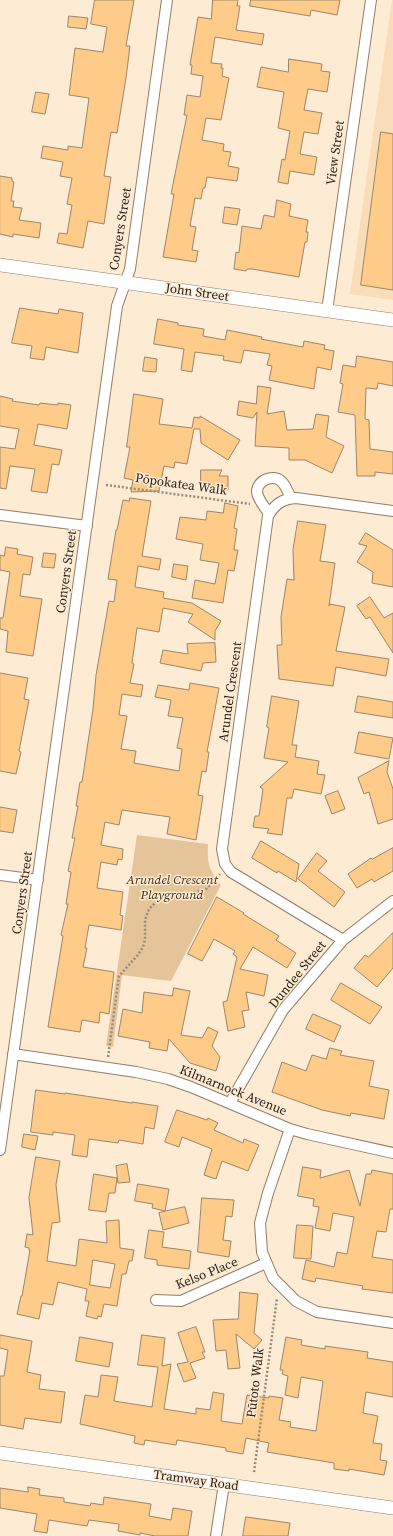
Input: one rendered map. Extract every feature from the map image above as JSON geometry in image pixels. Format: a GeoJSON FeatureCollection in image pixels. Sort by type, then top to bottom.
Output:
{"type":"FeatureCollection","features":[{"type":"Feature","properties":{"kind":"street","name":"Conyers Street"},"geometry":{"type":"LineString","coordinates":[[0,1150],[117,306],[130,269],[167,0]]}},
{"type":"Feature","properties":{"kind":"street","name":"View Street"},"geometry":{"type":"LineString","coordinates":[[327,311],[371,0]]}},
{"type":"Feature","properties":{"kind":"street","name":"John Street"},"geometry":{"type":"LineString","coordinates":[[0,266],[393,320]]}},
{"type":"Feature","properties":{"kind":"street"},"geometry":{"type":"LineString","coordinates":[[291,498],[281,482],[274,478],[264,480],[257,491],[260,502],[269,514],[279,502],[291,498],[393,511]]}},
{"type":"Feature","properties":{"kind":"street","name":"Arundel Crescent"},"geometry":{"type":"LineString","coordinates":[[227,867],[222,856],[222,849],[269,514]]}},
{"type":"Feature","properties":{"kind":"street"},"geometry":{"type":"LineString","coordinates":[[0,515],[87,526]]}},
{"type":"Feature","properties":{"kind":"street"},"geometry":{"type":"LineString","coordinates":[[227,867],[231,872],[343,940]]}},
{"type":"Feature","properties":{"kind":"street"},"geometry":{"type":"LineString","coordinates":[[0,875],[38,880]]}},
{"type":"Feature","properties":{"kind":"street","name":"Dundee Street"},"geometry":{"type":"LineString","coordinates":[[230,1103],[284,1010],[343,940],[393,901]]}},
{"type":"Feature","properties":{"kind":"street","name":"Kilmarnock Avenue"},"geometry":{"type":"LineString","coordinates":[[13,1054],[107,1067],[168,1079],[191,1087],[290,1129],[393,1154]]}},
{"type":"Feature","properties":{"kind":"street"},"geometry":{"type":"LineString","coordinates":[[290,1129],[268,1193],[260,1223],[260,1240],[266,1263],[273,1278],[296,1301],[317,1312],[393,1323]]}},
{"type":"Feature","properties":{"kind":"street","name":"Kelso Place"},"geometry":{"type":"LineString","coordinates":[[156,1300],[182,1301],[266,1263]]}},
{"type":"Feature","properties":{"kind":"street","name":"Tramway Road"},"geometry":{"type":"LineString","coordinates":[[0,1453],[393,1508]]}},
{"type":"Feature","properties":{"kind":"street"},"geometry":{"type":"LineString","coordinates":[[216,1536],[224,1484]]}},
{"type":"Feature","properties":{"kind":"path","name":"Pōpokatea Walk"},"geometry":{"type":"LineString","coordinates":[[106,485],[254,505]]}},
{"type":"Feature","properties":{"kind":"path"},"geometry":{"type":"LineString","coordinates":[[107,1067],[119,976],[143,947],[145,940],[145,920],[149,909],[158,900],[182,896],[206,889],[227,867]]}},
{"type":"Feature","properties":{"kind":"path","name":"Pūtoto Walk"},"geometry":{"type":"LineString","coordinates":[[254,1472],[277,1298]]}},
{"type":"Feature","properties":{"kind":"shaded area"},"geometry":{"type":"Polygon","coordinates":[[[393,0],[393,300],[350,294],[393,0]]]}},
{"type":"Feature","properties":{"kind":"green space","name":"Arundel Crescent Playground"},"geometry":{"type":"Polygon","coordinates":[[[137,835],[208,844],[210,866],[221,885],[171,981],[122,975],[113,1047],[106,1046],[137,835]]]}},
{"type":"Feature","properties":{"kind":"building"},"geometry":{"type":"Polygon","coordinates":[[[95,0],[134,0],[126,46],[130,46],[117,133],[111,132],[104,176],[111,177],[104,224],[88,221],[83,248],[57,243],[59,233],[67,234],[72,205],[67,204],[72,178],[60,176],[63,162],[41,158],[43,146],[68,150],[68,146],[82,148],[89,98],[69,95],[75,48],[103,52],[107,27],[91,24],[95,0]]]}},
{"type":"Feature","properties":{"kind":"building"},"geometry":{"type":"Polygon","coordinates":[[[213,0],[238,0],[237,6],[240,6],[236,30],[264,34],[262,45],[215,37],[211,63],[222,64],[222,76],[229,78],[221,120],[206,118],[202,140],[224,144],[223,151],[231,152],[228,166],[239,168],[237,181],[207,177],[201,199],[195,198],[190,226],[196,227],[192,250],[198,251],[196,262],[163,257],[174,194],[171,194],[187,115],[184,115],[187,95],[200,97],[203,76],[191,74],[192,65],[190,65],[198,17],[211,19],[213,0]]]}},
{"type":"Feature","properties":{"kind":"building"},"geometry":{"type":"Polygon","coordinates":[[[251,0],[340,0],[337,15],[311,10],[310,16],[250,6],[251,0]]]}},
{"type":"Feature","properties":{"kind":"building"},"geometry":{"type":"Polygon","coordinates":[[[69,16],[88,18],[86,29],[68,27],[69,16]]]}},
{"type":"Feature","properties":{"kind":"building"},"geometry":{"type":"Polygon","coordinates":[[[289,59],[322,64],[321,71],[330,72],[327,92],[308,89],[304,110],[322,113],[318,134],[304,132],[300,154],[317,157],[314,175],[290,171],[288,184],[278,182],[282,159],[285,160],[290,131],[278,128],[284,92],[257,87],[261,67],[288,72],[289,59]]]}},
{"type":"Feature","properties":{"kind":"building"},"geometry":{"type":"Polygon","coordinates":[[[36,92],[49,94],[45,114],[32,112],[36,92]]]}},
{"type":"Feature","properties":{"kind":"building"},"geometry":{"type":"Polygon","coordinates":[[[381,132],[393,134],[393,290],[361,285],[381,132]]]}},
{"type":"Feature","properties":{"kind":"building"},"geometry":{"type":"Polygon","coordinates":[[[0,176],[12,178],[12,181],[14,182],[11,201],[14,201],[13,207],[22,208],[19,220],[41,223],[39,238],[13,234],[13,237],[0,234],[0,176]]]}},
{"type":"Feature","properties":{"kind":"building"},"geometry":{"type":"Polygon","coordinates":[[[277,200],[291,204],[289,216],[308,220],[306,232],[308,232],[307,242],[305,242],[299,277],[252,269],[247,269],[246,271],[234,269],[236,252],[239,253],[242,226],[261,229],[264,215],[274,217],[277,200]]]}},
{"type":"Feature","properties":{"kind":"building"},"geometry":{"type":"Polygon","coordinates":[[[225,207],[240,209],[237,225],[223,223],[225,207]]]}},
{"type":"Feature","properties":{"kind":"building"},"geometry":{"type":"Polygon","coordinates":[[[20,308],[58,314],[59,309],[83,313],[78,353],[46,347],[44,360],[30,358],[32,346],[12,343],[20,308]]]}},
{"type":"Feature","properties":{"kind":"building"},"geometry":{"type":"Polygon","coordinates":[[[158,319],[178,323],[178,325],[204,329],[203,336],[225,340],[227,330],[262,337],[261,339],[303,347],[304,341],[325,345],[324,349],[334,351],[331,370],[317,367],[314,389],[269,380],[272,366],[267,365],[270,354],[244,350],[241,363],[223,360],[224,356],[195,352],[192,372],[181,370],[184,349],[154,344],[158,319]]]}},
{"type":"Feature","properties":{"kind":"building"},"geometry":{"type":"Polygon","coordinates":[[[357,356],[393,362],[393,386],[378,383],[377,389],[366,388],[365,419],[369,420],[370,449],[393,452],[393,474],[375,472],[375,476],[357,476],[355,415],[338,412],[343,384],[340,383],[343,365],[355,367],[357,356]]]}},
{"type":"Feature","properties":{"kind":"building"},"geometry":{"type":"Polygon","coordinates":[[[145,357],[157,359],[156,372],[143,371],[145,357]]]}},
{"type":"Feature","properties":{"kind":"building"},"geometry":{"type":"Polygon","coordinates":[[[258,386],[271,388],[267,414],[284,411],[287,430],[313,429],[316,414],[329,416],[326,437],[344,446],[332,473],[305,460],[289,460],[289,448],[255,446],[257,412],[253,418],[237,415],[239,401],[256,404],[258,386]]]}},
{"type":"Feature","properties":{"kind":"building"},"geometry":{"type":"Polygon","coordinates":[[[134,394],[163,399],[159,424],[192,428],[194,417],[200,418],[200,416],[240,440],[228,460],[201,443],[200,429],[194,429],[187,464],[175,462],[174,468],[164,466],[159,491],[131,492],[133,480],[124,478],[130,447],[127,447],[134,394]]]}},
{"type":"Feature","properties":{"kind":"building"},"geometry":{"type":"Polygon","coordinates":[[[0,396],[13,399],[12,401],[39,405],[40,403],[58,405],[58,403],[71,405],[67,429],[38,424],[34,445],[62,450],[59,465],[52,464],[47,493],[31,491],[35,469],[10,466],[6,489],[0,488],[0,447],[15,449],[19,429],[0,426],[0,396]]]}},
{"type":"Feature","properties":{"kind":"building"},"geometry":{"type":"Polygon","coordinates":[[[201,470],[222,470],[219,476],[228,476],[228,490],[201,490],[201,470]]]}},
{"type":"Feature","properties":{"kind":"building"},"geometry":{"type":"Polygon","coordinates":[[[130,498],[151,501],[142,556],[161,559],[159,570],[138,566],[135,587],[164,592],[163,598],[192,603],[221,621],[215,631],[215,640],[188,622],[193,614],[163,608],[159,632],[137,628],[132,663],[134,664],[130,683],[143,685],[141,697],[122,694],[119,715],[127,716],[121,749],[136,751],[134,763],[179,771],[182,749],[177,748],[183,718],[168,716],[171,700],[155,697],[158,685],[189,690],[190,683],[219,688],[207,752],[209,752],[206,772],[202,771],[198,795],[203,796],[196,840],[167,834],[170,817],[122,810],[119,825],[105,822],[101,845],[123,849],[122,860],[118,859],[117,865],[101,862],[97,888],[123,892],[120,915],[123,916],[121,930],[89,925],[85,948],[87,948],[83,967],[114,972],[109,1014],[100,1012],[99,1023],[82,1020],[80,1032],[48,1027],[63,936],[61,935],[68,904],[66,904],[71,872],[68,871],[75,838],[72,838],[93,709],[96,675],[109,601],[114,602],[117,580],[108,579],[116,530],[123,500],[129,501],[130,498]]]}},
{"type":"Feature","properties":{"kind":"building"},"geometry":{"type":"Polygon","coordinates":[[[225,503],[238,506],[234,528],[237,529],[234,550],[238,550],[234,571],[228,570],[223,603],[192,598],[195,580],[215,584],[219,563],[200,560],[203,544],[176,539],[180,517],[206,520],[207,511],[223,513],[225,503]]]}},
{"type":"Feature","properties":{"kind":"building"},"geometry":{"type":"Polygon","coordinates":[[[298,521],[326,525],[320,561],[335,563],[329,606],[330,604],[345,607],[336,651],[389,659],[386,676],[336,667],[333,686],[279,679],[277,645],[282,645],[281,617],[287,579],[294,580],[293,550],[298,521]]]}},
{"type":"Feature","properties":{"kind":"building"},"geometry":{"type":"Polygon","coordinates":[[[366,533],[393,550],[393,587],[372,583],[373,572],[357,562],[367,546],[359,544],[366,533]]]}},
{"type":"Feature","properties":{"kind":"building"},"geometry":{"type":"Polygon","coordinates":[[[6,547],[18,549],[17,554],[33,557],[30,575],[23,574],[20,596],[42,599],[33,656],[6,652],[8,631],[0,629],[0,618],[3,618],[10,572],[0,570],[0,555],[4,556],[6,547]]]}},
{"type":"Feature","properties":{"kind":"building"},"geometry":{"type":"Polygon","coordinates":[[[44,553],[56,554],[54,568],[42,567],[44,553]]]}},
{"type":"Feature","properties":{"kind":"building"},"geometry":{"type":"Polygon","coordinates":[[[174,564],[188,566],[186,580],[172,577],[174,564]]]}},
{"type":"Feature","properties":{"kind":"building"},"geometry":{"type":"Polygon","coordinates":[[[370,597],[384,618],[393,613],[393,653],[370,617],[366,619],[357,606],[370,597]]]}},
{"type":"Feature","properties":{"kind":"building"},"geometry":{"type":"Polygon","coordinates":[[[215,643],[216,662],[203,663],[201,671],[160,663],[163,650],[188,654],[187,644],[215,643]]]}},
{"type":"Feature","properties":{"kind":"building"},"geometry":{"type":"Polygon","coordinates":[[[0,673],[28,678],[24,699],[29,700],[16,774],[0,771],[0,673]]]}},
{"type":"Feature","properties":{"kind":"building"},"geometry":{"type":"Polygon","coordinates":[[[272,696],[299,701],[292,745],[297,745],[295,757],[319,761],[317,774],[325,775],[321,794],[294,789],[292,798],[287,798],[282,835],[267,833],[269,829],[253,827],[255,816],[259,816],[263,789],[260,787],[288,762],[264,758],[272,696]]]}},
{"type":"Feature","properties":{"kind":"building"},"geometry":{"type":"Polygon","coordinates":[[[358,696],[393,702],[393,718],[355,712],[358,696]]]}},
{"type":"Feature","properties":{"kind":"building"},"geometry":{"type":"Polygon","coordinates":[[[359,732],[393,738],[389,759],[355,753],[359,732]]]}},
{"type":"Feature","properties":{"kind":"building"},"geometry":{"type":"Polygon","coordinates":[[[389,761],[387,772],[393,789],[393,819],[378,824],[369,792],[364,794],[358,778],[389,761]]]}},
{"type":"Feature","properties":{"kind":"building"},"geometry":{"type":"Polygon","coordinates":[[[338,791],[345,809],[332,814],[325,796],[338,791]]]}},
{"type":"Feature","properties":{"kind":"building"},"geometry":{"type":"Polygon","coordinates":[[[0,807],[17,810],[13,833],[0,831],[0,807]]]}},
{"type":"Feature","properties":{"kind":"building"},"geometry":{"type":"Polygon","coordinates":[[[261,841],[299,864],[296,882],[252,858],[261,841]]]}},
{"type":"Feature","properties":{"kind":"building"},"geometry":{"type":"Polygon","coordinates":[[[393,848],[393,871],[374,882],[372,879],[357,888],[348,874],[371,858],[372,859],[393,848]]]}},
{"type":"Feature","properties":{"kind":"building"},"geometry":{"type":"Polygon","coordinates":[[[317,853],[327,861],[318,871],[345,892],[334,907],[298,879],[317,853]]]}},
{"type":"Feature","properties":{"kind":"building"},"geometry":{"type":"Polygon","coordinates":[[[217,897],[279,936],[276,940],[296,953],[287,968],[253,947],[240,969],[268,975],[264,996],[246,992],[249,1010],[242,1011],[245,1027],[228,1031],[223,1002],[227,1001],[237,957],[233,954],[235,951],[214,939],[202,961],[188,954],[217,897]]]}},
{"type":"Feature","properties":{"kind":"building"},"geometry":{"type":"Polygon","coordinates":[[[393,933],[393,968],[377,987],[354,968],[365,955],[368,957],[393,933]]]}},
{"type":"Feature","properties":{"kind":"building"},"geometry":{"type":"Polygon","coordinates":[[[341,983],[382,1007],[370,1024],[331,1000],[341,983]]]}},
{"type":"Feature","properties":{"kind":"building"},"geometry":{"type":"Polygon","coordinates":[[[174,988],[190,991],[181,1035],[202,1038],[208,1027],[218,1032],[212,1046],[220,1057],[216,1071],[190,1063],[169,1039],[167,1051],[149,1048],[150,1042],[118,1036],[123,1009],[142,1013],[144,992],[172,996],[174,988]]]}},
{"type":"Feature","properties":{"kind":"building"},"geometry":{"type":"Polygon","coordinates":[[[313,1014],[341,1026],[334,1042],[306,1029],[313,1014]]]}},
{"type":"Feature","properties":{"kind":"building"},"geometry":{"type":"Polygon","coordinates":[[[330,1048],[342,1051],[340,1055],[374,1061],[369,1086],[389,1090],[384,1119],[351,1113],[350,1116],[322,1110],[272,1092],[282,1062],[306,1071],[312,1055],[326,1059],[330,1048]]]}},
{"type":"Feature","properties":{"kind":"building"},"geometry":{"type":"Polygon","coordinates":[[[36,1090],[158,1106],[154,1129],[145,1127],[143,1144],[119,1140],[118,1143],[89,1139],[87,1157],[72,1155],[75,1135],[53,1132],[53,1135],[31,1132],[36,1090]]]}},
{"type":"Feature","properties":{"kind":"building"},"geometry":{"type":"Polygon","coordinates":[[[177,1110],[207,1120],[208,1118],[218,1123],[214,1130],[243,1143],[244,1139],[259,1145],[248,1171],[222,1161],[216,1179],[204,1175],[212,1149],[182,1137],[179,1147],[165,1142],[177,1110]]]}},
{"type":"Feature","properties":{"kind":"building"},"geometry":{"type":"Polygon","coordinates":[[[24,1134],[38,1136],[35,1150],[22,1147],[24,1134]]]}},
{"type":"Feature","properties":{"kind":"building"},"geometry":{"type":"Polygon","coordinates":[[[36,1157],[60,1161],[56,1185],[60,1222],[52,1223],[47,1261],[76,1266],[79,1239],[107,1243],[106,1221],[119,1220],[120,1248],[134,1250],[132,1261],[129,1261],[126,1274],[122,1274],[117,1306],[104,1304],[101,1317],[98,1316],[97,1319],[86,1316],[89,1301],[85,1301],[87,1289],[58,1282],[53,1305],[42,1303],[39,1319],[17,1314],[22,1296],[30,1250],[29,1248],[25,1247],[27,1234],[33,1235],[29,1198],[36,1157]],[[93,1260],[90,1285],[110,1288],[115,1264],[93,1260]]]}},
{"type":"Feature","properties":{"kind":"building"},"geometry":{"type":"Polygon","coordinates":[[[127,1164],[130,1182],[118,1183],[116,1166],[127,1164]]]}},
{"type":"Feature","properties":{"kind":"building"},"geometry":{"type":"Polygon","coordinates":[[[303,1167],[321,1170],[320,1178],[349,1170],[360,1206],[366,1174],[371,1174],[372,1170],[393,1174],[393,1209],[390,1209],[386,1232],[377,1231],[372,1257],[393,1260],[393,1293],[362,1289],[363,1286],[316,1278],[315,1282],[302,1279],[306,1260],[334,1267],[337,1252],[347,1254],[354,1217],[333,1213],[330,1231],[315,1228],[319,1207],[313,1206],[314,1199],[298,1196],[303,1167]]]}},
{"type":"Feature","properties":{"kind":"building"},"geometry":{"type":"Polygon","coordinates":[[[94,1174],[117,1178],[115,1193],[109,1193],[106,1212],[89,1210],[94,1174]]]}},
{"type":"Feature","properties":{"kind":"building"},"geometry":{"type":"Polygon","coordinates":[[[138,1184],[169,1189],[165,1211],[152,1208],[153,1204],[135,1201],[138,1184]]]}},
{"type":"Feature","properties":{"kind":"building"},"geometry":{"type":"Polygon","coordinates":[[[202,1198],[234,1200],[232,1217],[226,1216],[223,1240],[231,1241],[229,1257],[198,1252],[202,1198]]]}},
{"type":"Feature","properties":{"kind":"building"},"geometry":{"type":"Polygon","coordinates":[[[185,1207],[189,1223],[163,1230],[159,1213],[185,1207]]]}},
{"type":"Feature","properties":{"kind":"building"},"geometry":{"type":"Polygon","coordinates":[[[297,1225],[313,1226],[311,1259],[294,1258],[297,1225]]]}},
{"type":"Feature","properties":{"kind":"building"},"geometry":{"type":"Polygon","coordinates":[[[149,1230],[164,1232],[162,1247],[191,1251],[189,1269],[157,1265],[157,1260],[145,1258],[149,1230]]]}},
{"type":"Feature","properties":{"kind":"building"},"geometry":{"type":"Polygon","coordinates":[[[240,1292],[258,1294],[254,1333],[262,1340],[254,1349],[236,1334],[240,1368],[228,1369],[226,1350],[216,1351],[213,1320],[238,1319],[240,1292]]]}},
{"type":"Feature","properties":{"kind":"building"},"geometry":{"type":"Polygon","coordinates":[[[196,1327],[205,1352],[202,1352],[205,1358],[190,1363],[196,1378],[184,1382],[177,1364],[188,1362],[178,1333],[196,1327]]]}},
{"type":"Feature","properties":{"kind":"building"},"geometry":{"type":"Polygon","coordinates":[[[0,1335],[32,1341],[27,1372],[41,1375],[39,1389],[65,1392],[61,1423],[25,1418],[23,1429],[0,1425],[0,1376],[4,1376],[8,1350],[0,1348],[0,1335]]]}},
{"type":"Feature","properties":{"kind":"building"},"geometry":{"type":"Polygon","coordinates":[[[142,1335],[165,1338],[162,1366],[171,1364],[164,1409],[196,1414],[196,1408],[210,1410],[213,1392],[224,1394],[221,1421],[242,1424],[247,1395],[269,1398],[269,1396],[283,1398],[279,1420],[291,1422],[290,1427],[316,1431],[323,1381],[301,1377],[298,1398],[285,1395],[288,1376],[282,1374],[283,1370],[280,1370],[286,1337],[302,1340],[301,1345],[325,1349],[325,1346],[368,1352],[367,1358],[393,1362],[393,1397],[366,1392],[363,1413],[378,1416],[373,1443],[382,1444],[380,1460],[387,1461],[384,1475],[349,1469],[349,1471],[334,1469],[334,1463],[267,1452],[269,1443],[246,1438],[243,1454],[226,1451],[226,1448],[177,1440],[176,1445],[145,1440],[144,1445],[134,1443],[135,1436],[80,1424],[85,1395],[98,1397],[101,1375],[118,1377],[114,1401],[152,1407],[158,1367],[138,1365],[142,1335]]]}},
{"type":"Feature","properties":{"kind":"building"},"geometry":{"type":"Polygon","coordinates":[[[80,1337],[113,1343],[109,1367],[76,1361],[80,1337]]]}},
{"type":"Feature","properties":{"kind":"building"},"geometry":{"type":"Polygon","coordinates":[[[28,1487],[40,1489],[39,1495],[64,1498],[64,1502],[90,1506],[91,1503],[103,1505],[104,1497],[151,1504],[149,1516],[171,1520],[173,1508],[192,1511],[188,1536],[155,1536],[140,1533],[140,1535],[118,1531],[119,1524],[89,1520],[87,1526],[49,1520],[47,1533],[34,1531],[37,1514],[0,1508],[0,1488],[28,1492],[28,1487]]]}},
{"type":"Feature","properties":{"kind":"building"},"geometry":{"type":"Polygon","coordinates":[[[246,1517],[290,1523],[288,1536],[243,1536],[246,1517]]]}}]}
